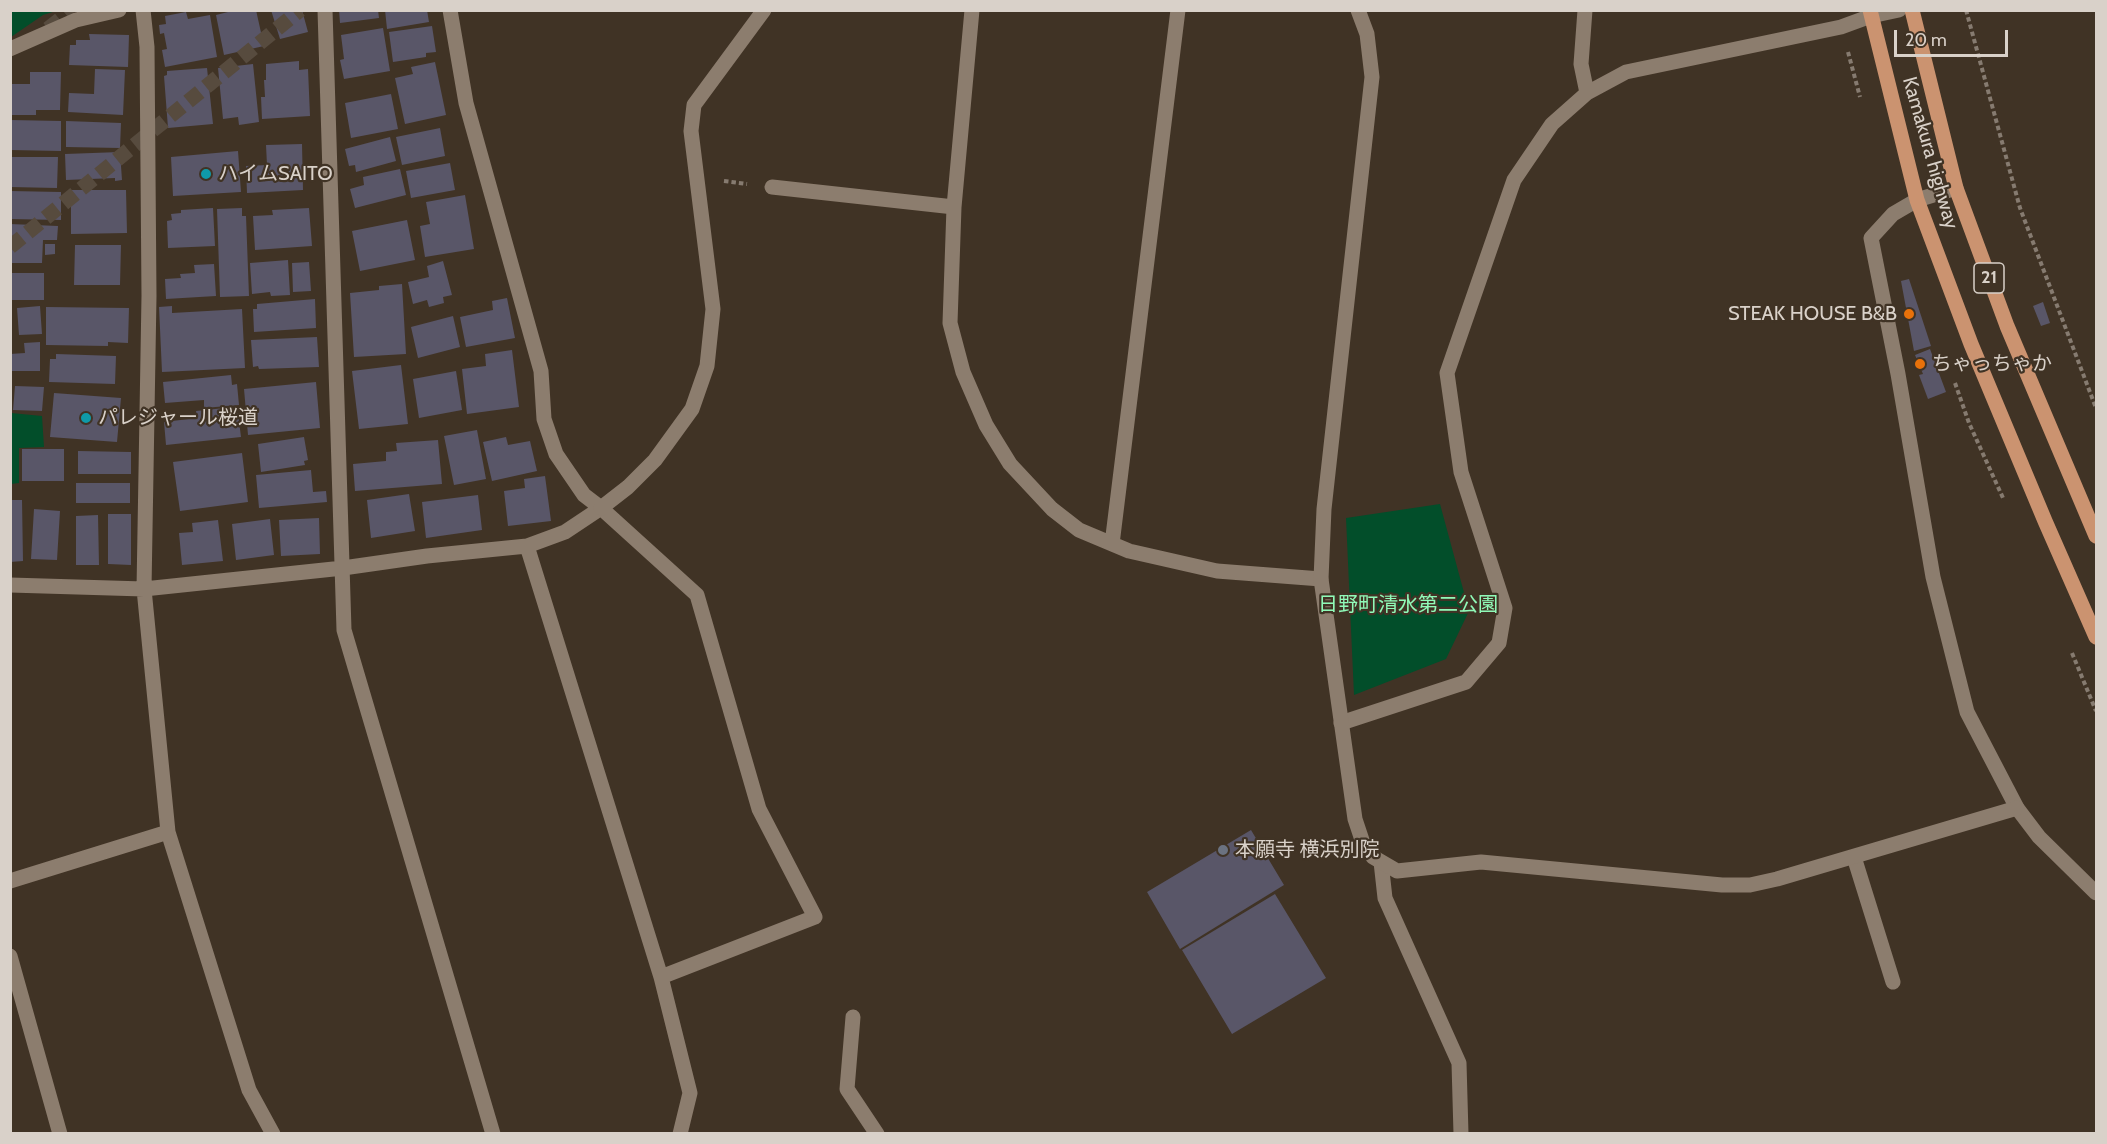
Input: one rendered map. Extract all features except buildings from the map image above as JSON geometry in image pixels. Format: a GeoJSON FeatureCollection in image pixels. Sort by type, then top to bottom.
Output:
{"type":"FeatureCollection","features":[{"type":"Feature","properties":{"kind":"main road","name":"Kamakura highway"},"geometry":{"type":"LineString","coordinates":[[1912,10],[1956,188],[2007,326],[2097,536]]}},
{"type":"Feature","properties":{"kind":"main road","name":"Kamakura highway"},"geometry":{"type":"LineString","coordinates":[[1870,13],[1917,200],[1971,344],[2045,521],[2097,637]]}},
{"type":"Feature","properties":{"kind":"street"},"geometry":{"type":"LineString","coordinates":[[10,49],[76,20],[119,10]]}},
{"type":"Feature","properties":{"kind":"street"},"geometry":{"type":"LineString","coordinates":[[143,10],[147,47],[149,296],[144,589],[168,832],[249,1090],[273,1134]]}},
{"type":"Feature","properties":{"kind":"street"},"geometry":{"type":"LineString","coordinates":[[325,10],[344,630],[493,1134]]}},
{"type":"Feature","properties":{"kind":"street"},"geometry":{"type":"LineString","coordinates":[[450,10],[466,102],[541,371],[544,419],[556,454],[584,495],[697,595],[759,809],[815,917],[661,977]]}},
{"type":"Feature","properties":{"kind":"street"},"geometry":{"type":"LineString","coordinates":[[10,585],[144,589],[527,546],[565,532],[601,508],[628,487],[655,460],[692,408],[707,366],[713,309],[691,131],[694,105],[764,10]]}},
{"type":"Feature","properties":{"kind":"street"},"geometry":{"type":"LineString","coordinates":[[972,10],[954,207],[950,323],[963,372],[986,425],[1010,464],[1052,509],[1079,530],[1129,551],[1217,571],[1321,579]]}},
{"type":"Feature","properties":{"kind":"street"},"geometry":{"type":"LineString","coordinates":[[1112,544],[1178,10]]}},
{"type":"Feature","properties":{"kind":"street"},"geometry":{"type":"LineString","coordinates":[[1358,10],[1367,34],[1372,77],[1324,509],[1321,579],[1355,819],[1364,846],[1372,857],[1397,871],[1481,862],[1722,885],[1750,885],[1854,857],[2017,808]]}},
{"type":"Feature","properties":{"kind":"street"},"geometry":{"type":"LineString","coordinates":[[1585,10],[1581,64],[1587,93]]}},
{"type":"Feature","properties":{"kind":"street"},"geometry":{"type":"LineString","coordinates":[[1341,723],[1466,682],[1500,643],[1505,608],[1461,472],[1447,373],[1514,180],[1552,124],[1587,93],[1626,72],[1841,27],[1870,13],[1899,10]]}},
{"type":"Feature","properties":{"kind":"street"},"geometry":{"type":"LineString","coordinates":[[772,187],[954,207]]}},
{"type":"Feature","properties":{"kind":"street"},"geometry":{"type":"LineString","coordinates":[[1956,188],[1917,200],[1893,214],[1871,238],[1898,374],[1933,577],[1966,712],[2017,808],[2039,837],[2097,893]]}},
{"type":"Feature","properties":{"kind":"street"},"geometry":{"type":"LineString","coordinates":[[527,546],[661,977],[690,1093],[680,1134]]}},
{"type":"Feature","properties":{"kind":"street"},"geometry":{"type":"LineString","coordinates":[[10,881],[168,832]]}},
{"type":"Feature","properties":{"kind":"street"},"geometry":{"type":"LineString","coordinates":[[1854,857],[1893,982]]}},
{"type":"Feature","properties":{"kind":"street"},"geometry":{"type":"LineString","coordinates":[[1381,862],[1385,898],[1459,1063],[1461,1134]]}},
{"type":"Feature","properties":{"kind":"street"},"geometry":{"type":"LineString","coordinates":[[10,956],[60,1134]]}},
{"type":"Feature","properties":{"kind":"street"},"geometry":{"type":"LineString","coordinates":[[853,1017],[847,1089],[877,1134]]}},
{"type":"Feature","properties":{"kind":"path"},"geometry":{"type":"LineString","coordinates":[[1966,10],[2020,208],[2097,408]]}},
{"type":"Feature","properties":{"kind":"path"},"geometry":{"type":"LineString","coordinates":[[697,178],[772,187]]}},
{"type":"Feature","properties":{"kind":"green space"},"geometry":{"type":"Polygon","coordinates":[[[11,10],[56,11],[43,15],[11,37],[11,10]]]}},
{"type":"Feature","properties":{"kind":"green space"},"geometry":{"type":"Polygon","coordinates":[[[11,413],[42,416],[44,447],[19,448],[19,483],[11,484],[11,413]]]}},
{"type":"Feature","properties":{"kind":"green space","name":"日野町清水第二公園"},"geometry":{"type":"Polygon","coordinates":[[[1440,504],[1469,611],[1446,659],[1354,695],[1346,518],[1440,504]]]}},
{"type":"Feature","properties":{"kind":"tunnel"},"geometry":{"type":"LineString","coordinates":[[48,29],[72,10]]}},
{"type":"Feature","properties":{"kind":"tunnel"},"geometry":{"type":"LineString","coordinates":[[10,247],[300,10]]}},
{"type":"Feature","properties":{"kind":"place","name":"ハイムSAITO"},"geometry":{"type":"Point","coordinates":[206,174]}},
{"type":"Feature","properties":{"kind":"place","name":"STEAK HOUSE B&B"},"geometry":{"type":"Point","coordinates":[1909,314]}},
{"type":"Feature","properties":{"kind":"place","name":"ちゃっちゃか"},"geometry":{"type":"Point","coordinates":[1920,364]}},
{"type":"Feature","properties":{"kind":"place","name":"パレジャール桜道"},"geometry":{"type":"Point","coordinates":[86,418]}},
{"type":"Feature","properties":{"kind":"place","name":"本願寺 横浜別院"},"geometry":{"type":"Point","coordinates":[1223,850]}}]}
